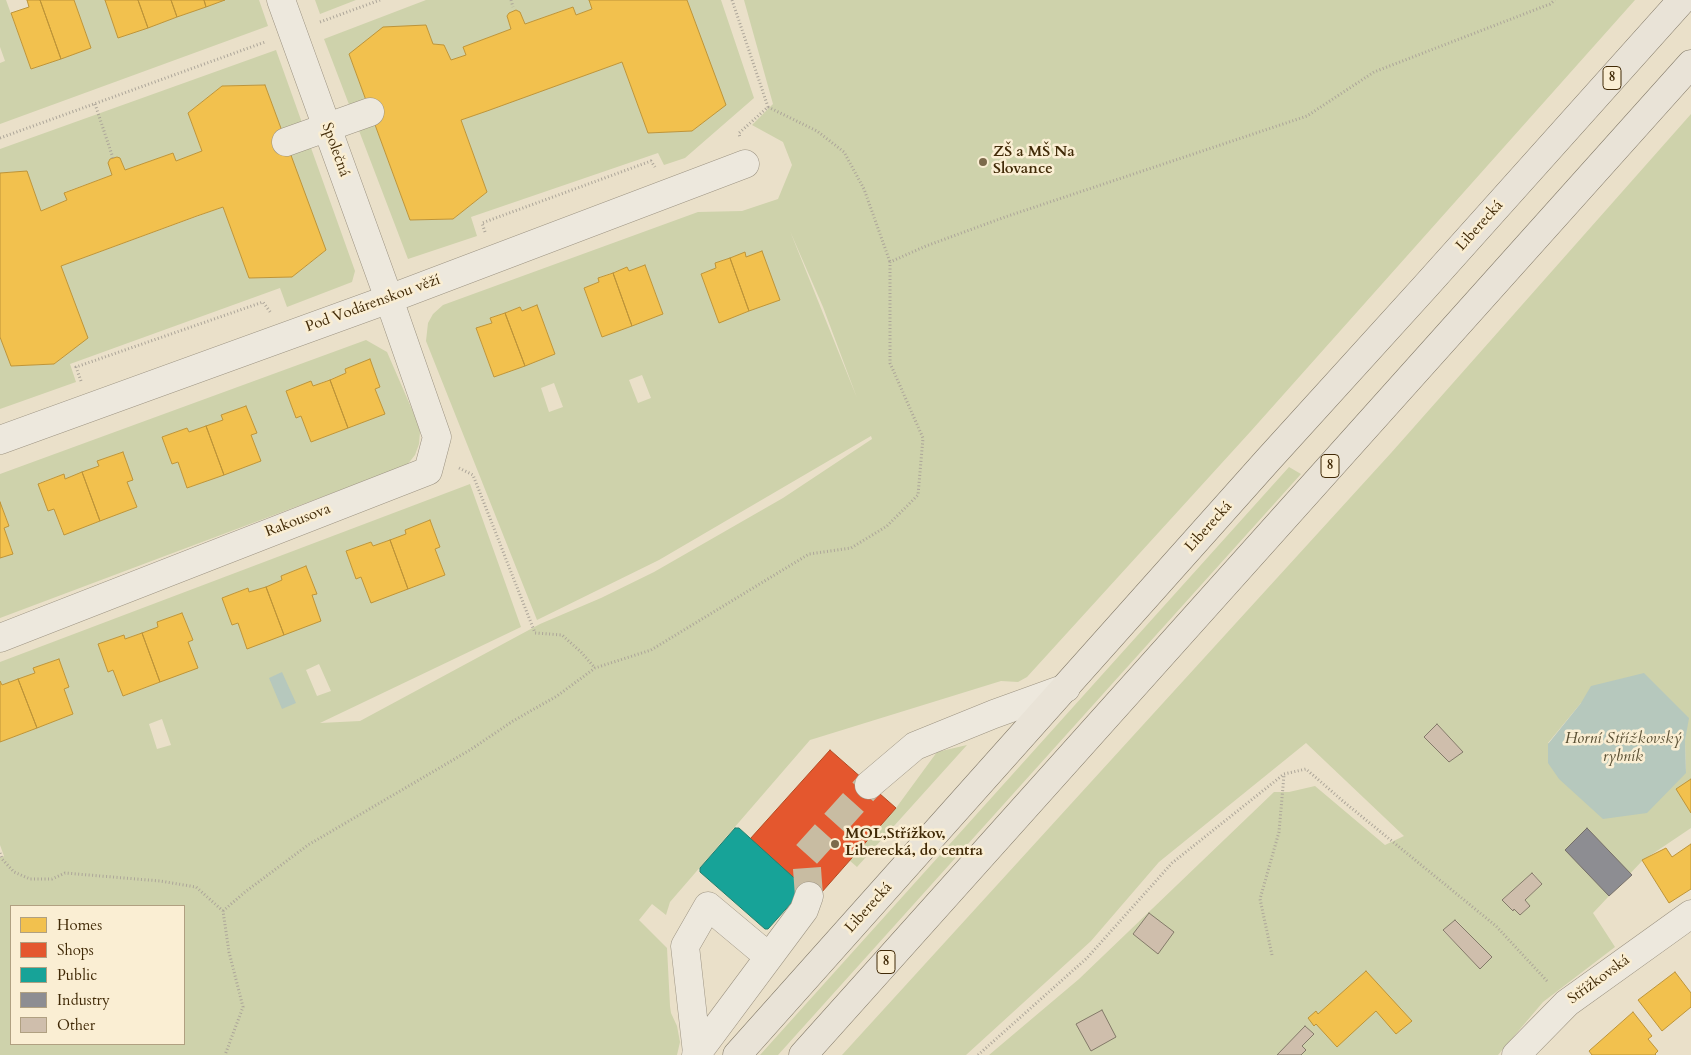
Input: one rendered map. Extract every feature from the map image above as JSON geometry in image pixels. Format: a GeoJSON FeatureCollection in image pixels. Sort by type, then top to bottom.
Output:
{"type":"FeatureCollection","features":[{"type":"Feature","properties":{"kind":"highway","name":"Liberecká"},"geometry":{"type":"LineString","coordinates":[[738,1055],[1261,468],[1682,0]]}},
{"type":"Feature","properties":{"kind":"highway","name":"8"},"geometry":{"type":"LineString","coordinates":[[803,1055],[1691,64]]}},
{"type":"Feature","properties":{"kind":"street","name":"Společná"},"geometry":{"type":"LineString","coordinates":[[281,0],[389,299]]}},
{"type":"Feature","properties":{"kind":"street"},"geometry":{"type":"LineString","coordinates":[[286,142],[370,112]]}},
{"type":"Feature","properties":{"kind":"street","name":"Pod Vodárenskou věží"},"geometry":{"type":"LineString","coordinates":[[0,440],[389,299],[745,164]]}},
{"type":"Feature","properties":{"kind":"street","name":"Rakousova"},"geometry":{"type":"LineString","coordinates":[[0,638],[428,471],[437,437],[389,299]]}},
{"type":"Feature","properties":{"kind":"street"},"geometry":{"type":"LineString","coordinates":[[869,785],[914,746],[1066,688]]}},
{"type":"Feature","properties":{"kind":"street"},"geometry":{"type":"LineString","coordinates":[[696,1054],[804,910],[809,896]]}},
{"type":"Feature","properties":{"kind":"street"},"geometry":{"type":"LineString","coordinates":[[696,1054],[685,946],[708,906],[769,957]]}},
{"type":"Feature","properties":{"kind":"street","name":"Střížkovská"},"geometry":{"type":"LineString","coordinates":[[1516,1055],[1567,1003],[1691,914]]}},
{"type":"Feature","properties":{"kind":"path"},"geometry":{"type":"LineString","coordinates":[[322,21],[380,0]]}},
{"type":"Feature","properties":{"kind":"path"},"geometry":{"type":"LineString","coordinates":[[511,0],[513,7]]}},
{"type":"Feature","properties":{"kind":"path"},"geometry":{"type":"LineString","coordinates":[[223,911],[245,892],[308,845],[470,750],[557,696],[595,668],[652,650],[809,554],[851,548],[887,526],[918,495],[923,438],[890,363],[890,262],[864,189],[844,152],[817,131],[768,107],[732,0]]}},
{"type":"Feature","properties":{"kind":"path"},"geometry":{"type":"LineString","coordinates":[[890,262],[926,246],[1005,217],[1307,116],[1374,72],[1550,4],[1555,0]]}},
{"type":"Feature","properties":{"kind":"path"},"geometry":{"type":"LineString","coordinates":[[0,138],[273,40]]}},
{"type":"Feature","properties":{"kind":"path"},"geometry":{"type":"LineString","coordinates":[[95,104],[113,158]]}},
{"type":"Feature","properties":{"kind":"path"},"geometry":{"type":"LineString","coordinates":[[745,164],[739,133],[768,107]]}},
{"type":"Feature","properties":{"kind":"path"},"geometry":{"type":"LineString","coordinates":[[82,384],[76,367],[263,302],[274,317]]}},
{"type":"Feature","properties":{"kind":"path"},"geometry":{"type":"LineString","coordinates":[[432,454],[473,475],[535,633],[562,635],[582,652],[595,668]]}},
{"type":"Feature","properties":{"kind":"path"},"geometry":{"type":"LineString","coordinates":[[978,1055],[1087,958],[1172,863],[1284,774],[1306,769],[1496,926],[1567,1003]]}},
{"type":"Feature","properties":{"kind":"path"},"geometry":{"type":"LineString","coordinates":[[1272,955],[1260,898],[1280,832],[1284,774]]}},
{"type":"Feature","properties":{"kind":"path"},"geometry":{"type":"LineString","coordinates":[[0,853],[2,859],[14,872],[30,879],[52,879],[65,872],[160,881],[196,887],[223,911],[229,952],[243,1007],[224,1055]]}},
{"type":"Feature","properties":{"kind":"green space"},"geometry":{"type":"Polygon","coordinates":[[[0,0],[6,0],[31,69],[91,48],[74,0],[105,0],[118,38],[225,0],[259,0],[268,26],[0,124],[0,63],[5,61],[0,47],[0,0]]]}},
{"type":"Feature","properties":{"kind":"green space"},"geometry":{"type":"Polygon","coordinates":[[[315,0],[356,0],[320,14],[315,0]]]}},
{"type":"Feature","properties":{"kind":"green space"},"geometry":{"type":"Polygon","coordinates":[[[426,0],[589,0],[592,9],[576,15],[572,7],[525,24],[520,12],[516,10],[509,13],[507,17],[511,29],[463,47],[466,55],[451,60],[444,45],[433,44],[426,25],[349,54],[410,220],[453,219],[487,192],[461,120],[622,62],[648,133],[692,131],[725,105],[687,0],[721,0],[754,98],[685,158],[664,165],[658,153],[471,217],[477,236],[408,259],[324,39],[426,0]]]}},
{"type":"Feature","properties":{"kind":"green space"},"geometry":{"type":"Polygon","coordinates":[[[744,0],[1635,0],[1251,431],[1027,677],[1018,682],[1001,681],[810,740],[670,902],[666,915],[652,904],[639,920],[667,948],[670,1006],[680,1042],[677,1055],[0,1055],[0,858],[4,856],[0,845],[0,742],[73,714],[64,689],[69,686],[59,659],[34,668],[35,673],[2,685],[0,681],[0,662],[470,484],[521,627],[320,723],[360,721],[540,624],[601,598],[654,572],[783,498],[872,439],[871,436],[659,560],[537,620],[426,341],[428,323],[433,314],[443,305],[698,212],[742,211],[778,199],[792,165],[783,142],[752,125],[773,104],[744,0]],[[790,231],[857,398],[823,307],[790,231]],[[745,253],[715,263],[716,268],[701,274],[719,322],[780,299],[746,257],[745,253]],[[645,265],[629,271],[627,267],[598,278],[599,282],[584,289],[602,337],[663,314],[645,265]],[[537,306],[522,311],[520,307],[490,318],[492,323],[476,329],[494,377],[555,354],[537,306]],[[642,375],[629,380],[638,403],[651,398],[642,375]],[[554,383],[541,388],[549,412],[563,407],[554,383]],[[430,520],[405,530],[406,534],[373,546],[371,542],[346,551],[356,579],[361,577],[371,602],[445,575],[435,549],[440,547],[430,520]],[[306,566],[281,576],[282,580],[249,592],[247,588],[222,598],[232,625],[238,623],[247,648],[312,595],[316,594],[306,566]],[[182,613],[157,622],[158,627],[125,639],[124,635],[98,644],[108,672],[113,670],[124,696],[160,682],[188,642],[193,640],[182,613]],[[319,664],[306,670],[317,696],[331,691],[319,664]],[[162,719],[149,724],[157,749],[171,745],[162,719]]]}},
{"type":"Feature","properties":{"kind":"green space"},"geometry":{"type":"Polygon","coordinates":[[[276,50],[355,271],[352,282],[287,307],[280,288],[70,364],[76,382],[0,409],[0,337],[11,366],[54,364],[87,338],[61,266],[223,207],[249,278],[292,277],[325,251],[265,85],[222,86],[188,113],[202,151],[176,161],[173,153],[125,170],[120,158],[110,159],[108,163],[112,175],[65,192],[67,200],[41,211],[27,172],[0,173],[0,149],[276,50]]]}},
{"type":"Feature","properties":{"kind":"green space"},"geometry":{"type":"Polygon","coordinates":[[[1691,114],[1691,828],[1642,861],[1593,913],[1615,947],[1543,1002],[1498,1055],[989,1055],[1079,979],[1274,792],[1289,792],[1315,786],[1385,845],[1404,836],[1306,743],[1159,862],[1091,941],[966,1055],[842,1055],[1391,453],[1691,114]],[[1581,703],[1548,743],[1686,773],[1685,741],[1688,717],[1581,703]],[[1437,724],[1424,737],[1449,762],[1462,752],[1437,724]],[[1533,873],[1503,899],[1512,911],[1514,909],[1520,915],[1530,906],[1525,900],[1542,884],[1533,873]],[[1456,920],[1443,931],[1480,968],[1491,957],[1456,920]]]}},
{"type":"Feature","properties":{"kind":"green space"},"geometry":{"type":"Polygon","coordinates":[[[366,340],[387,352],[420,432],[419,444],[415,455],[407,465],[0,618],[0,558],[13,553],[4,528],[9,525],[0,502],[0,474],[366,340]],[[370,360],[345,369],[346,373],[313,386],[311,382],[286,391],[296,418],[301,416],[311,442],[384,414],[375,389],[380,387],[370,360]],[[246,406],[221,415],[223,420],[189,432],[187,428],[162,437],[172,464],[178,462],[187,488],[260,461],[251,435],[256,433],[246,406]],[[123,452],[97,461],[99,466],[65,479],[64,474],[39,483],[48,511],[54,509],[63,534],[137,507],[127,482],[123,452]]]}},
{"type":"Feature","properties":{"kind":"green space"},"geometry":{"type":"Polygon","coordinates":[[[1289,467],[1301,474],[778,1055],[760,1055],[1289,467]]]}},
{"type":"Feature","properties":{"kind":"green space"},"geometry":{"type":"Polygon","coordinates":[[[967,745],[857,867],[849,860],[896,808],[937,752],[967,745]]]}},
{"type":"Feature","properties":{"kind":"water"},"geometry":{"type":"Polygon","coordinates":[[[282,672],[296,703],[282,709],[269,678],[282,672]]]}},
{"type":"Feature","properties":{"kind":"water","name":"Horní Střížkovský rybník"},"geometry":{"type":"Polygon","coordinates":[[[1644,673],[1689,718],[1685,741],[1686,773],[1647,813],[1603,819],[1559,779],[1548,763],[1548,744],[1581,703],[1591,686],[1644,673]]]}},
{"type":"Feature","properties":{"kind":"building: Homes"},"geometry":{"type":"Polygon","coordinates":[[[27,0],[40,0],[61,59],[31,69],[11,13],[29,7],[27,0]]]}},
{"type":"Feature","properties":{"kind":"building: Homes"},"geometry":{"type":"Polygon","coordinates":[[[40,0],[74,0],[91,48],[61,59],[40,0]]]}},
{"type":"Feature","properties":{"kind":"building: Homes"},"geometry":{"type":"Polygon","coordinates":[[[105,0],[138,0],[148,28],[118,38],[105,0]]]}},
{"type":"Feature","properties":{"kind":"building: Homes"},"geometry":{"type":"Polygon","coordinates":[[[138,0],[171,0],[177,17],[148,28],[138,0]]]}},
{"type":"Feature","properties":{"kind":"building: Homes"},"geometry":{"type":"Polygon","coordinates":[[[171,0],[204,0],[206,7],[177,17],[171,0]]]}},
{"type":"Feature","properties":{"kind":"building: Homes"},"geometry":{"type":"Polygon","coordinates":[[[204,0],[225,0],[206,7],[204,0]]]}},
{"type":"Feature","properties":{"kind":"building: Homes"},"geometry":{"type":"Polygon","coordinates":[[[589,0],[687,0],[726,105],[692,131],[648,133],[622,62],[461,120],[487,192],[453,219],[410,220],[349,54],[383,27],[426,25],[433,44],[444,45],[451,60],[466,55],[463,47],[511,29],[507,16],[509,13],[516,10],[520,12],[525,24],[573,7],[576,15],[592,9],[589,0]]]}},
{"type":"Feature","properties":{"kind":"building: Homes"},"geometry":{"type":"Polygon","coordinates":[[[265,85],[326,250],[292,277],[249,278],[223,207],[61,266],[88,338],[54,364],[11,366],[0,337],[0,173],[27,171],[41,211],[67,200],[64,193],[112,175],[108,163],[110,159],[120,158],[125,170],[173,153],[176,161],[202,151],[188,113],[222,86],[265,85]]]}},
{"type":"Feature","properties":{"kind":"building: Homes"},"geometry":{"type":"Polygon","coordinates":[[[762,251],[780,300],[749,311],[730,258],[745,252],[746,257],[762,251]]]}},
{"type":"Feature","properties":{"kind":"building: Homes"},"geometry":{"type":"Polygon","coordinates":[[[730,258],[749,311],[719,323],[701,274],[716,268],[715,263],[730,258]]]}},
{"type":"Feature","properties":{"kind":"building: Homes"},"geometry":{"type":"Polygon","coordinates":[[[645,265],[663,314],[632,326],[613,273],[627,267],[629,271],[645,265]]]}},
{"type":"Feature","properties":{"kind":"building: Homes"},"geometry":{"type":"Polygon","coordinates":[[[613,273],[632,326],[602,337],[584,288],[599,282],[598,278],[613,273]]]}},
{"type":"Feature","properties":{"kind":"building: Homes"},"geometry":{"type":"Polygon","coordinates":[[[537,305],[555,354],[525,366],[505,313],[520,307],[522,311],[537,305]]]}},
{"type":"Feature","properties":{"kind":"building: Homes"},"geometry":{"type":"Polygon","coordinates":[[[505,313],[525,366],[494,377],[476,328],[492,323],[490,318],[505,313]]]}},
{"type":"Feature","properties":{"kind":"building: Homes"},"geometry":{"type":"Polygon","coordinates":[[[370,359],[380,387],[375,389],[385,414],[348,428],[330,380],[346,373],[345,369],[370,359]]]}},
{"type":"Feature","properties":{"kind":"building: Homes"},"geometry":{"type":"Polygon","coordinates":[[[330,380],[348,428],[311,442],[301,416],[296,418],[286,391],[311,381],[313,386],[330,380]]]}},
{"type":"Feature","properties":{"kind":"building: Homes"},"geometry":{"type":"Polygon","coordinates":[[[246,406],[257,433],[251,435],[261,461],[224,475],[206,426],[223,420],[221,415],[246,406]]]}},
{"type":"Feature","properties":{"kind":"building: Homes"},"geometry":{"type":"Polygon","coordinates":[[[206,426],[224,475],[187,488],[178,462],[172,464],[162,437],[187,428],[189,432],[206,426]]]}},
{"type":"Feature","properties":{"kind":"building: Homes"},"geometry":{"type":"Polygon","coordinates":[[[123,452],[133,480],[127,482],[137,507],[100,521],[82,472],[99,466],[97,461],[123,452]]]}},
{"type":"Feature","properties":{"kind":"building: Homes"},"geometry":{"type":"Polygon","coordinates":[[[82,472],[100,521],[64,535],[54,509],[48,511],[38,484],[64,474],[65,479],[82,472]]]}},
{"type":"Feature","properties":{"kind":"building: Homes"},"geometry":{"type":"Polygon","coordinates":[[[0,502],[9,526],[4,528],[13,554],[0,558],[0,502]]]}},
{"type":"Feature","properties":{"kind":"building: Homes"},"geometry":{"type":"Polygon","coordinates":[[[430,520],[440,547],[435,549],[445,575],[408,589],[390,540],[406,534],[405,530],[430,520]]]}},
{"type":"Feature","properties":{"kind":"building: Homes"},"geometry":{"type":"Polygon","coordinates":[[[390,540],[408,589],[371,603],[361,577],[356,579],[346,551],[371,542],[373,546],[390,540]]]}},
{"type":"Feature","properties":{"kind":"building: Homes"},"geometry":{"type":"Polygon","coordinates":[[[306,566],[317,594],[312,595],[321,621],[284,635],[266,587],[282,580],[281,576],[306,566]]]}},
{"type":"Feature","properties":{"kind":"building: Homes"},"geometry":{"type":"Polygon","coordinates":[[[266,587],[284,635],[247,649],[238,623],[232,625],[222,598],[248,588],[249,592],[266,587]]]}},
{"type":"Feature","properties":{"kind":"building: Homes"},"geometry":{"type":"Polygon","coordinates":[[[182,613],[193,640],[188,642],[198,668],[160,682],[142,633],[158,627],[157,622],[182,613]]]}},
{"type":"Feature","properties":{"kind":"building: Homes"},"geometry":{"type":"Polygon","coordinates":[[[142,633],[160,682],[123,696],[113,670],[108,672],[98,644],[124,635],[125,639],[142,633]]]}},
{"type":"Feature","properties":{"kind":"building: Homes"},"geometry":{"type":"Polygon","coordinates":[[[59,659],[69,687],[64,689],[73,714],[37,728],[18,679],[35,673],[33,668],[59,659]]]}},
{"type":"Feature","properties":{"kind":"building: Homes"},"geometry":{"type":"Polygon","coordinates":[[[18,679],[37,728],[0,742],[0,681],[2,685],[18,679]]]}},
{"type":"Feature","properties":{"kind":"building: Homes"},"geometry":{"type":"Polygon","coordinates":[[[1691,779],[1691,813],[1676,789],[1691,779]]]}},
{"type":"Feature","properties":{"kind":"building: Homes"},"geometry":{"type":"Polygon","coordinates":[[[1691,844],[1691,889],[1669,903],[1642,860],[1666,848],[1672,857],[1691,844]]]}},
{"type":"Feature","properties":{"kind":"building: Homes"},"geometry":{"type":"Polygon","coordinates":[[[1366,971],[1412,1021],[1396,1034],[1376,1011],[1337,1047],[1308,1018],[1316,1011],[1318,1014],[1366,971]]]}},
{"type":"Feature","properties":{"kind":"building: Homes"},"geometry":{"type":"Polygon","coordinates":[[[1675,972],[1691,993],[1691,1007],[1662,1031],[1638,1000],[1675,972]]]}},
{"type":"Feature","properties":{"kind":"building: Homes"},"geometry":{"type":"Polygon","coordinates":[[[1633,1012],[1652,1036],[1648,1039],[1658,1051],[1656,1055],[1592,1055],[1589,1051],[1633,1012]]]}},
{"type":"Feature","properties":{"kind":"building: Shops"},"geometry":{"type":"Polygon","coordinates":[[[830,750],[896,808],[814,901],[803,886],[750,839],[830,750]]]}},
{"type":"Feature","properties":{"kind":"building: Public"},"geometry":{"type":"Polygon","coordinates":[[[735,828],[739,828],[803,886],[803,890],[768,929],[765,929],[700,872],[700,868],[735,828]]]}},
{"type":"Feature","properties":{"kind":"building: Industry"},"geometry":{"type":"Polygon","coordinates":[[[1587,828],[1632,875],[1609,896],[1565,850],[1587,828]]]}},
{"type":"Feature","properties":{"kind":"building: Other"},"geometry":{"type":"Polygon","coordinates":[[[1437,724],[1463,752],[1449,762],[1424,737],[1437,724]]]}},
{"type":"Feature","properties":{"kind":"building: Other"},"geometry":{"type":"Polygon","coordinates":[[[1532,873],[1542,884],[1525,900],[1530,906],[1520,915],[1502,900],[1532,873]]]}},
{"type":"Feature","properties":{"kind":"building: Other"},"geometry":{"type":"Polygon","coordinates":[[[1149,913],[1174,932],[1158,954],[1133,934],[1149,913]]]}},
{"type":"Feature","properties":{"kind":"building: Other"},"geometry":{"type":"Polygon","coordinates":[[[1455,920],[1492,957],[1480,969],[1443,930],[1455,920]]]}},
{"type":"Feature","properties":{"kind":"building: Other"},"geometry":{"type":"Polygon","coordinates":[[[1102,1010],[1116,1037],[1091,1051],[1076,1024],[1102,1010]]]}},
{"type":"Feature","properties":{"kind":"building: Other"},"geometry":{"type":"Polygon","coordinates":[[[1305,1026],[1314,1034],[1302,1046],[1306,1050],[1301,1055],[1277,1055],[1305,1026]]]}},
{"type":"Feature","properties":{"kind":"tunnel"},"geometry":{"type":"LineString","coordinates":[[809,896],[806,855],[869,785]]}},
{"type":"Feature","properties":{"kind":"place","name":"ZŠ a MŠ Na Slovance"},"geometry":{"type":"Point","coordinates":[983,162]}},
{"type":"Feature","properties":{"kind":"place","name":"MOL,Střížkov, Liberecká, do centra"},"geometry":{"type":"Point","coordinates":[835,844]}}]}
